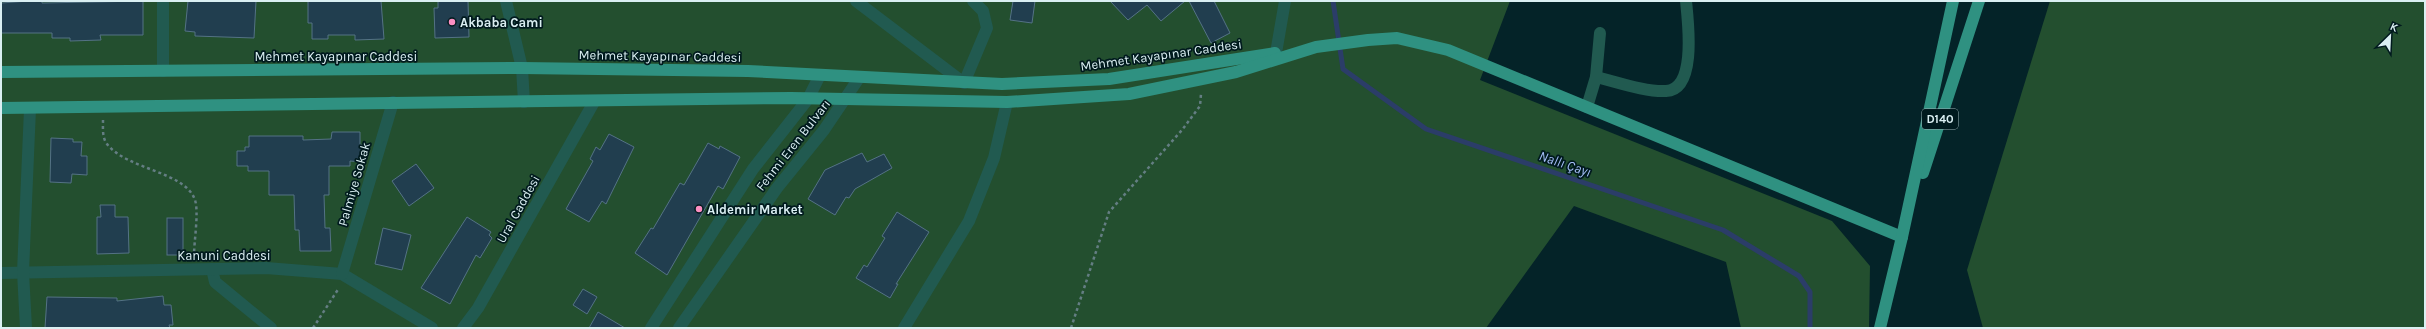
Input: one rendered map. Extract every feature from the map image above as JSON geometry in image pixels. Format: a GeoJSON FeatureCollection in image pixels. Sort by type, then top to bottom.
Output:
{"type":"FeatureCollection","features":[{"type":"Feature","properties":{"kind":"main road","name":"D140"},"geometry":{"type":"LineString","coordinates":[[1880,328],[1902,237],[1953,1]]}},
{"type":"Feature","properties":{"kind":"main road","name":"D140"},"geometry":{"type":"LineString","coordinates":[[1902,237],[1979,1]]}},
{"type":"Feature","properties":{"kind":"main road"},"geometry":{"type":"LineString","coordinates":[[1,108],[103,108],[393,102],[594,102],[808,99],[1007,102],[1129,94],[1236,72],[1316,47],[1368,40],[1397,38],[1448,50],[1902,237]]}},
{"type":"Feature","properties":{"kind":"main road","name":"Mehmet Kayapınar Caddesi"},"geometry":{"type":"LineString","coordinates":[[1,72],[522,68],[748,71],[859,78],[1002,84],[1109,79],[1316,47]]}},
{"type":"Feature","properties":{"kind":"street"},"geometry":{"type":"LineString","coordinates":[[163,71],[164,1]]}},
{"type":"Feature","properties":{"kind":"street"},"geometry":{"type":"LineString","coordinates":[[506,1],[522,68],[524,102]]}},
{"type":"Feature","properties":{"kind":"street"},"geometry":{"type":"LineString","coordinates":[[856,1],[964,83],[987,28],[983,11],[973,1]]}},
{"type":"Feature","properties":{"kind":"street"},"geometry":{"type":"LineString","coordinates":[[1276,53],[1285,1]]}},
{"type":"Feature","properties":{"kind":"street"},"geometry":{"type":"LineString","coordinates":[[1596,77],[1665,91],[1677,88],[1682,83],[1686,71],[1688,25],[1686,1]]}},
{"type":"Feature","properties":{"kind":"street"},"geometry":{"type":"LineString","coordinates":[[1587,107],[1596,77],[1600,33]]}},
{"type":"Feature","properties":{"kind":"street","name":"Fehmi Eren Bulvarı"},"geometry":{"type":"LineString","coordinates":[[651,328],[753,169],[808,99],[820,75]]}},
{"type":"Feature","properties":{"kind":"street","name":"Fehmi Eren Bulvarı"},"geometry":{"type":"LineString","coordinates":[[679,328],[777,188],[846,99],[859,78]]}},
{"type":"Feature","properties":{"kind":"street","name":"Palmiye Sokak"},"geometry":{"type":"LineString","coordinates":[[344,275],[393,102]]}},
{"type":"Feature","properties":{"kind":"street","name":"Ural Caddesi"},"geometry":{"type":"LineString","coordinates":[[463,328],[478,308],[594,102]]}},
{"type":"Feature","properties":{"kind":"street"},"geometry":{"type":"LineString","coordinates":[[904,328],[969,221],[994,158],[1007,102]]}},
{"type":"Feature","properties":{"kind":"street"},"geometry":{"type":"LineString","coordinates":[[26,328],[23,272],[30,109]]}},
{"type":"Feature","properties":{"kind":"street","name":"Kanuni Caddesi"},"geometry":{"type":"LineString","coordinates":[[1,273],[266,268],[344,275],[432,328]]}},
{"type":"Feature","properties":{"kind":"street"},"geometry":{"type":"LineString","coordinates":[[212,269],[215,282],[271,328]]}},
{"type":"Feature","properties":{"kind":"path"},"geometry":{"type":"LineString","coordinates":[[1072,328],[1109,212],[1149,170],[1200,106],[1202,79]]}},
{"type":"Feature","properties":{"kind":"path"},"geometry":{"type":"LineString","coordinates":[[103,108],[103,133],[106,144],[138,166],[180,183],[191,191],[196,202],[193,269]]}},
{"type":"Feature","properties":{"kind":"path"},"geometry":{"type":"LineString","coordinates":[[313,328],[344,275]]}},
{"type":"Feature","properties":{"kind":"green space"},"geometry":{"type":"Polygon","coordinates":[[[1,1],[1510,1],[1480,80],[1832,221],[1870,266],[1869,328],[1741,328],[1726,262],[1574,206],[1486,328],[1,328],[1,1]]]}},
{"type":"Feature","properties":{"kind":"green space"},"geometry":{"type":"Polygon","coordinates":[[[2050,1],[2425,1],[2425,328],[1983,328],[1967,270],[2050,1]]]}},
{"type":"Feature","properties":{"kind":"building"},"geometry":{"type":"Polygon","coordinates":[[[42,1],[42,3],[143,1],[143,35],[100,35],[101,40],[70,41],[70,38],[52,38],[52,33],[1,33],[1,3],[42,1]]]}},
{"type":"Feature","properties":{"kind":"building"},"geometry":{"type":"Polygon","coordinates":[[[188,1],[256,1],[254,38],[195,36],[195,32],[185,31],[188,1]]]}},
{"type":"Feature","properties":{"kind":"building"},"geometry":{"type":"Polygon","coordinates":[[[308,1],[381,1],[384,39],[355,40],[355,35],[328,35],[328,39],[312,39],[312,23],[308,23],[308,1]]]}},
{"type":"Feature","properties":{"kind":"building","name":"Akbaba Cami"},"geometry":{"type":"Polygon","coordinates":[[[438,1],[468,1],[469,37],[435,38],[434,8],[438,8],[438,1]]]}},
{"type":"Feature","properties":{"kind":"building"},"geometry":{"type":"Polygon","coordinates":[[[1013,1],[1035,1],[1032,23],[1010,20],[1013,1]]]}},
{"type":"Feature","properties":{"kind":"building"},"geometry":{"type":"Polygon","coordinates":[[[1110,1],[1185,1],[1161,21],[1147,5],[1128,20],[1110,1]]]}},
{"type":"Feature","properties":{"kind":"building"},"geometry":{"type":"Polygon","coordinates":[[[1189,1],[1214,1],[1230,33],[1211,43],[1189,1]]]}},
{"type":"Feature","properties":{"kind":"building"},"geometry":{"type":"Polygon","coordinates":[[[332,132],[360,132],[360,145],[364,145],[364,162],[350,161],[350,166],[329,166],[329,195],[324,195],[325,228],[330,228],[331,251],[300,251],[299,230],[295,230],[294,195],[269,195],[269,171],[248,171],[248,166],[237,166],[237,151],[245,151],[245,147],[249,147],[249,136],[303,136],[303,140],[331,139],[332,132]]]}},
{"type":"Feature","properties":{"kind":"building"},"geometry":{"type":"Polygon","coordinates":[[[609,134],[634,147],[606,204],[602,201],[589,222],[566,209],[593,161],[590,159],[596,147],[600,150],[609,134]]]}},
{"type":"Feature","properties":{"kind":"building"},"geometry":{"type":"Polygon","coordinates":[[[51,138],[73,139],[73,142],[82,142],[81,156],[87,156],[87,175],[72,174],[71,183],[50,182],[51,138]]]}},
{"type":"Feature","properties":{"kind":"building"},"geometry":{"type":"Polygon","coordinates":[[[708,143],[719,149],[720,146],[740,157],[723,189],[718,186],[667,275],[635,253],[651,228],[653,229],[680,183],[684,185],[708,143]]]}},
{"type":"Feature","properties":{"kind":"building"},"geometry":{"type":"Polygon","coordinates":[[[862,153],[867,162],[884,154],[892,168],[855,189],[849,198],[846,197],[835,215],[808,199],[825,170],[862,153]]]}},
{"type":"Feature","properties":{"kind":"building"},"geometry":{"type":"Polygon","coordinates":[[[416,164],[434,188],[409,206],[392,181],[416,164]]]}},
{"type":"Feature","properties":{"kind":"building"},"geometry":{"type":"Polygon","coordinates":[[[100,205],[115,205],[115,217],[128,217],[129,253],[97,254],[97,217],[101,217],[100,205]]]}},
{"type":"Feature","properties":{"kind":"building"},"geometry":{"type":"Polygon","coordinates":[[[897,212],[929,232],[896,284],[898,284],[890,298],[856,278],[864,265],[867,267],[885,238],[882,236],[897,212]]]}},
{"type":"Feature","properties":{"kind":"building"},"geometry":{"type":"Polygon","coordinates":[[[467,217],[491,232],[489,235],[492,238],[480,258],[476,255],[450,304],[421,288],[467,217]]]}},
{"type":"Feature","properties":{"kind":"building"},"geometry":{"type":"Polygon","coordinates":[[[167,218],[183,218],[183,255],[167,255],[167,218]]]}},
{"type":"Feature","properties":{"kind":"building"},"geometry":{"type":"Polygon","coordinates":[[[383,228],[411,235],[402,270],[375,264],[383,228]]]}},
{"type":"Feature","properties":{"kind":"building"},"geometry":{"type":"Polygon","coordinates":[[[583,289],[597,297],[587,314],[573,305],[583,289]]]}},
{"type":"Feature","properties":{"kind":"building"},"geometry":{"type":"Polygon","coordinates":[[[163,296],[164,305],[171,305],[173,325],[169,325],[170,328],[45,328],[47,297],[117,298],[117,301],[163,296]]]}},
{"type":"Feature","properties":{"kind":"building"},"geometry":{"type":"Polygon","coordinates":[[[598,312],[625,328],[589,328],[598,312]]]}},
{"type":"Feature","properties":{"kind":"waterway","name":"Nallı Çayı"},"geometry":{"type":"LineString","coordinates":[[1333,1],[1343,69],[1426,129],[1723,230],[1799,276],[1810,292],[1810,328]]}},
{"type":"Feature","properties":{"kind":"place","name":"Akbaba Cami"},"geometry":{"type":"Point","coordinates":[452,22]}},
{"type":"Feature","properties":{"kind":"place","name":"Aldemir Market"},"geometry":{"type":"Point","coordinates":[699,209]}}]}
